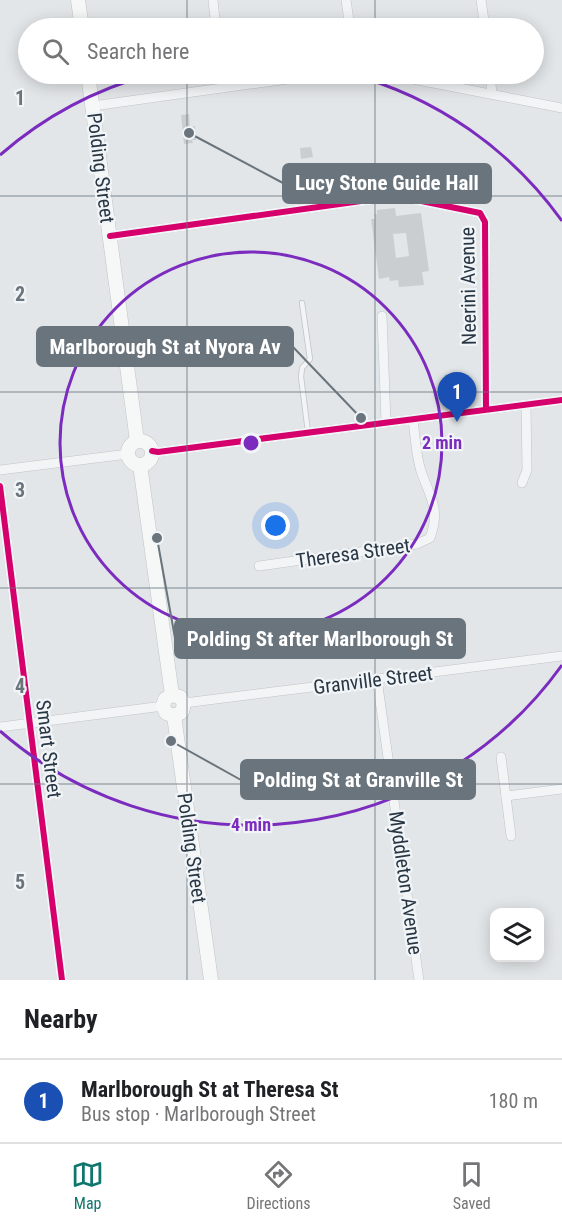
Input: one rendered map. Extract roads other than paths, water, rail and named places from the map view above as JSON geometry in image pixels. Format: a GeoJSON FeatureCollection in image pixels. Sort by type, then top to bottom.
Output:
{"type":"FeatureCollection","features":[{"type":"Feature","properties":{"kind":"main road"},"geometry":{"type":"LineString","coordinates":[[78,0],[81,18]]}},
{"type":"Feature","properties":{"kind":"main road","name":"Polding Street"},"geometry":{"type":"LineString","coordinates":[[90,84],[137,441]]}},
{"type":"Feature","properties":{"kind":"main road"},"geometry":{"type":"LineString","coordinates":[[137,441],[147,443],[152,451],[149,460],[140,465],[132,462],[128,454],[130,446],[137,441]]}},
{"type":"Feature","properties":{"kind":"main road"},"geometry":{"type":"LineString","coordinates":[[140,465],[167,700],[166,713],[174,716],[182,712],[184,704],[180,697],[167,700]]}},
{"type":"Feature","properties":{"kind":"main road","name":"Polding Street"},"geometry":{"type":"LineString","coordinates":[[174,716],[211,980]]}},
{"type":"Feature","properties":{"kind":"street"},"geometry":{"type":"LineString","coordinates":[[213,0],[215,18]]}},
{"type":"Feature","properties":{"kind":"street"},"geometry":{"type":"LineString","coordinates":[[346,0],[349,18]]}},
{"type":"Feature","properties":{"kind":"street"},"geometry":{"type":"LineString","coordinates":[[481,0],[483,18]]}},
{"type":"Feature","properties":{"kind":"street"},"geometry":{"type":"LineString","coordinates":[[223,84],[224,88]]}},
{"type":"Feature","properties":{"kind":"street"},"geometry":{"type":"LineString","coordinates":[[93,106],[252,84]]}},
{"type":"Feature","properties":{"kind":"street"},"geometry":{"type":"LineString","coordinates":[[440,84],[562,108]]}},
{"type":"Feature","properties":{"kind":"street"},"geometry":{"type":"LineString","coordinates":[[491,84],[492,94]]}},
{"type":"Feature","properties":{"kind":"street","name":"Neerini Avenue"},"geometry":{"type":"LineString","coordinates":[[110,236],[397,196],[480,213],[485,222],[486,410]]}},
{"type":"Feature","properties":{"kind":"street"},"geometry":{"type":"LineString","coordinates":[[382,316],[386,422]]}},
{"type":"Feature","properties":{"kind":"street"},"geometry":{"type":"LineString","coordinates":[[152,451],[562,400]]}},
{"type":"Feature","properties":{"kind":"street"},"geometry":{"type":"LineString","coordinates":[[522,483],[527,470],[526,405]]}},
{"type":"Feature","properties":{"kind":"street","name":"Theresa Street"},"geometry":{"type":"LineString","coordinates":[[259,566],[417,544],[430,538],[436,522],[433,499],[420,469],[413,419]]}},
{"type":"Feature","properties":{"kind":"street"},"geometry":{"type":"LineString","coordinates":[[0,470],[128,454]]}},
{"type":"Feature","properties":{"kind":"street","name":"Smart Street"},"geometry":{"type":"LineString","coordinates":[[0,486],[62,980]]}},
{"type":"Feature","properties":{"kind":"street","name":"Granville Street"},"geometry":{"type":"LineString","coordinates":[[184,704],[562,656]]}},
{"type":"Feature","properties":{"kind":"street","name":"Myddleton Avenue"},"geometry":{"type":"LineString","coordinates":[[377,679],[419,980]]}},
{"type":"Feature","properties":{"kind":"street"},"geometry":{"type":"LineString","coordinates":[[0,727],[167,700]]}},
{"type":"Feature","properties":{"kind":"street"},"geometry":{"type":"LineString","coordinates":[[501,757],[512,836]]}},
{"type":"Feature","properties":{"kind":"street"},"geometry":{"type":"LineString","coordinates":[[506,796],[562,789]]}},
{"type":"Feature","properties":{"kind":"lane"},"geometry":{"type":"LineString","coordinates":[[302,303],[310,359],[302,368],[301,377],[308,432]]}},
{"type":"Feature","properties":{"kind":"place","name":"Lucy Stone Guide Hall"},"geometry":{"type":"Point","coordinates":[189,133]}},
{"type":"Feature","properties":{"kind":"place","name":"Marlborough St at Nyora Av"},"geometry":{"type":"Point","coordinates":[361,418]}},
{"type":"Feature","properties":{"kind":"place","name":"Marlborough St at Theresa St"},"geometry":{"type":"Point","coordinates":[457,422]}},
{"type":"Feature","properties":{"kind":"place","name":"Polding St after Marlborough St"},"geometry":{"type":"Point","coordinates":[157,538]}},
{"type":"Feature","properties":{"kind":"place","name":"Polding St at Granville St"},"geometry":{"type":"Point","coordinates":[171,741]}}]}
